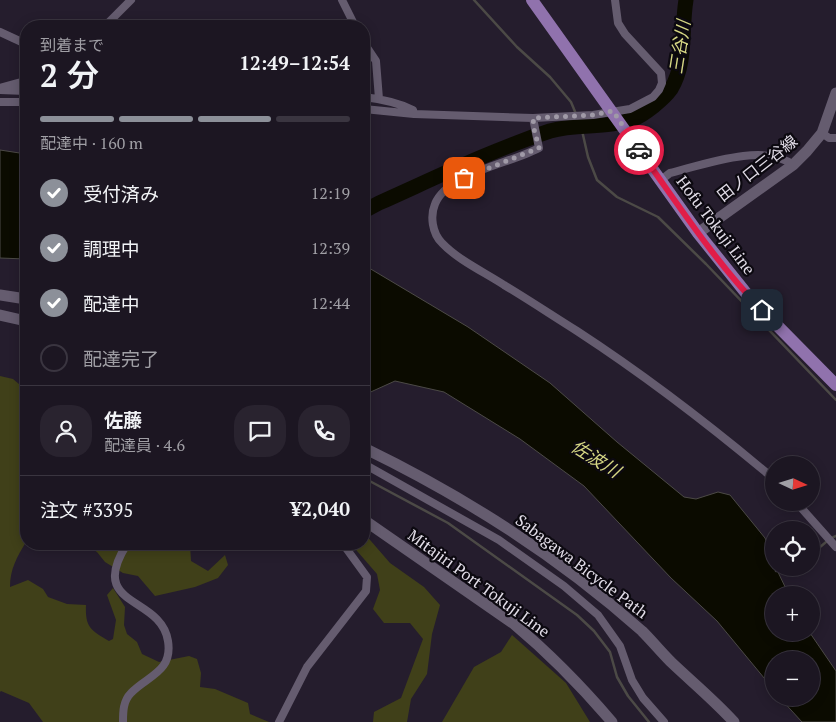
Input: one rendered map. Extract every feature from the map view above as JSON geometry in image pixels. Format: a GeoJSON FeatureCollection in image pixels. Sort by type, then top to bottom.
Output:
{"type":"FeatureCollection","features":[{"type":"Feature","properties":{"kind":"main road","name":"Hofu Tokuji Line"},"geometry":{"type":"LineString","coordinates":[[532,0],[698,233],[750,298],[836,385]]}},
{"type":"Feature","properties":{"kind":"main road","name":"田ノ口三谷線"},"geometry":{"type":"LineString","coordinates":[[698,233],[807,151],[822,133],[836,93]]}},
{"type":"Feature","properties":{"kind":"main road"},"geometry":{"type":"LineString","coordinates":[[0,295],[20,298]]}},
{"type":"Feature","properties":{"kind":"main road"},"geometry":{"type":"LineString","coordinates":[[0,314],[20,319]]}},
{"type":"Feature","properties":{"kind":"main road","name":"Sabagawa Bicycle Path"},"geometry":{"type":"LineString","coordinates":[[370,451],[448,493],[542,552],[643,632],[670,662],[719,705],[734,722]]}},
{"type":"Feature","properties":{"kind":"main road","name":"Mitajiri Port Tokuji Line"},"geometry":{"type":"LineString","coordinates":[[370,524],[514,624],[569,674],[612,722]]}},
{"type":"Feature","properties":{"kind":"street"},"geometry":{"type":"LineString","coordinates":[[111,20],[131,0]]}},
{"type":"Feature","properties":{"kind":"street"},"geometry":{"type":"LineString","coordinates":[[342,0],[352,20]]}},
{"type":"Feature","properties":{"kind":"street"},"geometry":{"type":"LineString","coordinates":[[370,110],[414,114],[533,118],[615,114],[630,109],[653,97],[662,83],[661,73],[657,66],[625,34],[618,23],[615,0]]}},
{"type":"Feature","properties":{"kind":"street"},"geometry":{"type":"LineString","coordinates":[[0,32],[20,41]]}},
{"type":"Feature","properties":{"kind":"street"},"geometry":{"type":"LineString","coordinates":[[370,52],[376,62],[379,99]]}},
{"type":"Feature","properties":{"kind":"street"},"geometry":{"type":"LineString","coordinates":[[0,89],[20,82]]}},
{"type":"Feature","properties":{"kind":"street"},"geometry":{"type":"LineString","coordinates":[[0,89],[20,91]]}},
{"type":"Feature","properties":{"kind":"street"},"geometry":{"type":"LineString","coordinates":[[370,98],[404,106],[413,110],[414,114]]}},
{"type":"Feature","properties":{"kind":"street"},"geometry":{"type":"LineString","coordinates":[[0,102],[20,102]]}},
{"type":"Feature","properties":{"kind":"street"},"geometry":{"type":"LineString","coordinates":[[533,118],[539,148],[464,178],[449,186],[434,205],[432,220],[435,233],[441,242],[474,267],[595,343],[648,380],[718,432],[765,471]]}},
{"type":"Feature","properties":{"kind":"street"},"geometry":{"type":"LineString","coordinates":[[822,133],[829,138],[836,138]]}},
{"type":"Feature","properties":{"kind":"street"},"geometry":{"type":"LineString","coordinates":[[661,180],[670,173],[748,155],[774,156],[786,159],[792,164]]}},
{"type":"Feature","properties":{"kind":"street"},"geometry":{"type":"LineString","coordinates":[[370,467],[499,540],[564,586],[598,615],[620,646],[632,680],[643,698],[664,722]]}},
{"type":"Feature","properties":{"kind":"street"},"geometry":{"type":"LineString","coordinates":[[804,511],[836,547]]}},
{"type":"Feature","properties":{"kind":"street"},"geometry":{"type":"LineString","coordinates":[[122,550],[117,559],[114,576],[116,583],[124,597],[160,621],[168,640],[167,657],[160,672],[130,694],[124,705],[123,722]]}},
{"type":"Feature","properties":{"kind":"street"},"geometry":{"type":"LineString","coordinates":[[279,722],[307,667],[366,590],[367,577],[347,550]]}},
{"type":"Feature","properties":{"kind":"shaded area"},"geometry":{"type":"Polygon","coordinates":[[[0,376],[13,379],[20,385],[22,550],[13,569],[10,587],[28,580],[43,589],[48,597],[67,604],[86,605],[90,628],[109,641],[113,639],[116,620],[107,595],[113,588],[125,607],[124,625],[127,634],[137,642],[142,654],[159,662],[189,656],[197,659],[201,673],[200,687],[215,689],[248,703],[250,714],[269,722],[43,722],[29,703],[0,692],[0,376]]]}},
{"type":"Feature","properties":{"kind":"shaded area"},"geometry":{"type":"Polygon","coordinates":[[[370,540],[390,563],[424,587],[440,605],[432,634],[427,674],[411,699],[407,722],[373,722],[374,712],[401,698],[423,639],[410,623],[384,623],[373,609],[380,590],[377,574],[356,550],[370,550],[370,540]]]}},
{"type":"Feature","properties":{"kind":"shaded area"},"geometry":{"type":"Polygon","coordinates":[[[94,550],[190,550],[191,561],[208,571],[225,555],[228,565],[218,578],[195,587],[155,596],[138,576],[123,573],[105,562],[94,550]]]}},
{"type":"Feature","properties":{"kind":"shaded area"},"geometry":{"type":"Polygon","coordinates":[[[512,635],[566,683],[590,722],[442,722],[474,667],[501,652],[512,635]]]}},
{"type":"Feature","properties":{"kind":"water"},"geometry":{"type":"Polygon","coordinates":[[[0,150],[20,153],[20,259],[0,258],[0,150]]]}},
{"type":"Feature","properties":{"kind":"water","name":"佐波川"},"geometry":{"type":"Polygon","coordinates":[[[370,269],[468,327],[550,383],[617,442],[684,497],[696,499],[718,492],[730,495],[765,538],[765,576],[780,576],[785,586],[765,586],[765,641],[815,641],[836,671],[836,722],[802,722],[787,706],[820,706],[820,651],[765,651],[765,679],[717,621],[671,578],[584,486],[520,439],[444,392],[395,381],[370,392],[370,269]]]}},
{"type":"Feature","properties":{"kind":"waterway"},"geometry":{"type":"LineString","coordinates":[[474,0],[517,47],[550,77],[571,102],[581,126],[588,157],[597,180],[617,197],[658,217],[706,264],[836,400]]}},
{"type":"Feature","properties":{"kind":"waterway","name":"三谷川"},"geometry":{"type":"LineString","coordinates":[[370,208],[464,165],[550,131],[571,127],[613,124],[633,119],[643,114],[668,93],[676,79],[683,46],[686,0]]}},
{"type":"Feature","properties":{"kind":"waterway"},"geometry":{"type":"LineString","coordinates":[[370,481],[448,523],[577,615],[594,631],[610,652],[617,677],[628,696],[649,722]]}},
{"type":"Feature","properties":{"kind":"waterway"},"geometry":{"type":"LineString","coordinates":[[820,547],[836,536]]}},
{"type":"Feature","properties":{"kind":"way so far"},"geometry":{"type":"LineString","coordinates":[[464,178],[539,148],[533,118],[593,115],[613,111],[639,150]]}},
{"type":"Feature","properties":{"kind":"route"},"geometry":{"type":"LineString","coordinates":[[639,150],[698,233],[750,298],[762,310]]}}]}
